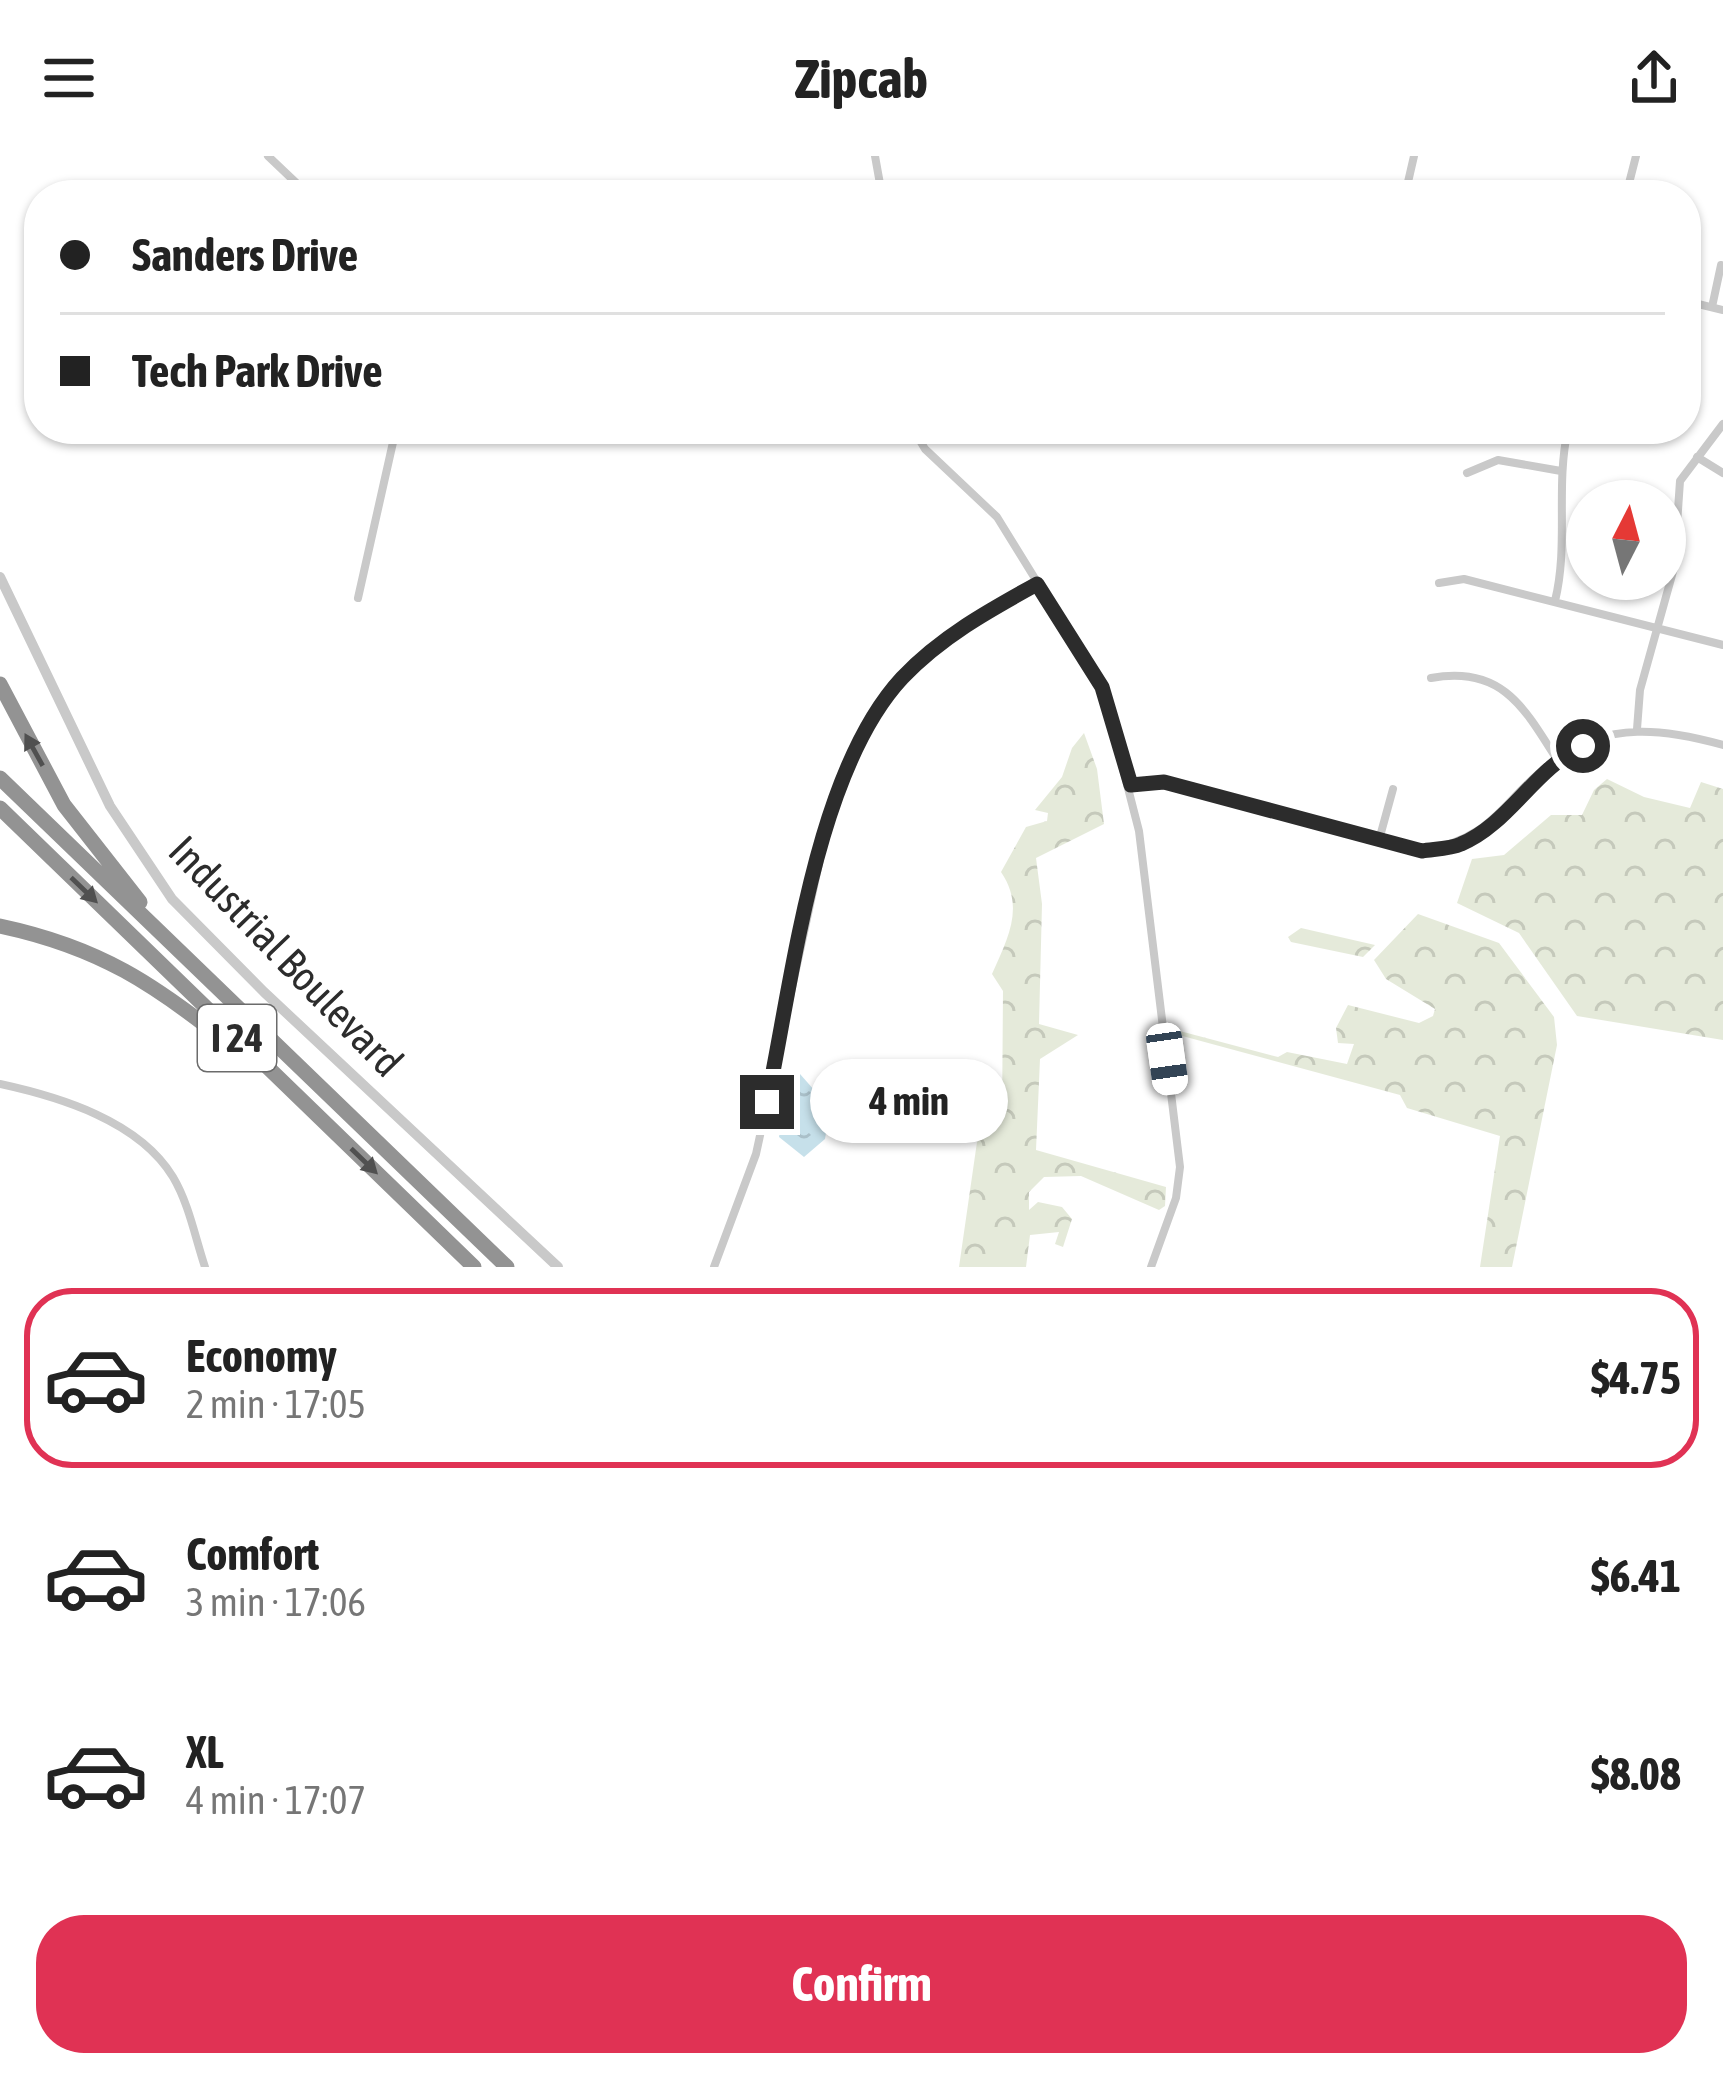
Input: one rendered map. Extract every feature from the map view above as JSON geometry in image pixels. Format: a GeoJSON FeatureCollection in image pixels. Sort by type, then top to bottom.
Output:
{"type":"FeatureCollection","features":[{"type":"Feature","properties":{"kind":"highway"},"geometry":{"type":"LineString","coordinates":[[0,684],[64,805],[175,947]]}},
{"type":"Feature","properties":{"kind":"highway","name":"I 24"},"geometry":{"type":"LineString","coordinates":[[0,778],[507,1267]]}},
{"type":"Feature","properties":{"kind":"highway","name":"I 24"},"geometry":{"type":"LineString","coordinates":[[0,808],[474,1267]]}},
{"type":"Feature","properties":{"kind":"highway"},"geometry":{"type":"LineString","coordinates":[[0,926],[92,951],[136,972],[304,1103]]}},
{"type":"Feature","properties":{"kind":"street"},"geometry":{"type":"LineString","coordinates":[[268,156],[293,180]]}},
{"type":"Feature","properties":{"kind":"street"},"geometry":{"type":"LineString","coordinates":[[1712,307],[1721,265]]}},
{"type":"Feature","properties":{"kind":"street"},"geometry":{"type":"LineString","coordinates":[[1701,304],[1723,310]]}},
{"type":"Feature","properties":{"kind":"street"},"geometry":{"type":"LineString","coordinates":[[1636,729],[1640,691],[1676,555],[1675,498],[1686,469],[1723,424]]}},
{"type":"Feature","properties":{"kind":"street"},"geometry":{"type":"LineString","coordinates":[[358,598],[393,444]]}},
{"type":"Feature","properties":{"kind":"street"},"geometry":{"type":"LineString","coordinates":[[924,444],[997,518],[1102,687],[1131,785],[1180,1167],[1176,1198],[1151,1267]]}},
{"type":"Feature","properties":{"kind":"street"},"geometry":{"type":"LineString","coordinates":[[1555,602],[1564,555],[1561,471],[1566,444]]}},
{"type":"Feature","properties":{"kind":"street"},"geometry":{"type":"LineString","coordinates":[[1697,457],[1723,472]]}},
{"type":"Feature","properties":{"kind":"street"},"geometry":{"type":"LineString","coordinates":[[1467,473],[1498,460],[1561,471]]}},
{"type":"Feature","properties":{"kind":"street","name":"Industrial Boulevard"},"geometry":{"type":"LineString","coordinates":[[0,577],[110,806],[172,899],[264,992],[558,1267]]}},
{"type":"Feature","properties":{"kind":"street"},"geometry":{"type":"LineString","coordinates":[[1439,583],[1464,579],[1723,645]]}},
{"type":"Feature","properties":{"kind":"street"},"geometry":{"type":"LineString","coordinates":[[714,1267],[756,1154],[831,808],[850,756],[882,704],[928,653],[1037,584]]}},
{"type":"Feature","properties":{"kind":"street"},"geometry":{"type":"LineString","coordinates":[[1432,678],[1454,674],[1494,684],[1520,700],[1556,758]]}},
{"type":"Feature","properties":{"kind":"street"},"geometry":{"type":"LineString","coordinates":[[1131,785],[1164,782],[1422,851],[1461,844],[1494,820],[1556,758],[1610,734],[1636,729],[1723,745]]}},
{"type":"Feature","properties":{"kind":"street"},"geometry":{"type":"LineString","coordinates":[[1379,840],[1393,789]]}},
{"type":"Feature","properties":{"kind":"street"},"geometry":{"type":"LineString","coordinates":[[0,1084],[74,1106],[117,1125],[149,1149],[183,1197],[205,1267]]}},
{"type":"Feature","properties":{"kind":"green space"},"geometry":{"type":"Polygon","coordinates":[[[1084,733],[1097,769],[1104,824],[1036,858],[1042,904],[1039,1024],[1078,1035],[1040,1059],[1036,1150],[1166,1187],[1165,1206],[1159,1210],[1081,1176],[1044,1177],[1029,1192],[1029,1210],[1038,1202],[1062,1207],[1072,1219],[1063,1247],[1055,1244],[1059,1232],[1030,1235],[1026,1267],[959,1267],[977,1142],[1002,1120],[1003,991],[992,974],[1013,910],[1001,872],[1026,827],[1047,821],[1048,813],[1035,810],[1062,777],[1072,748],[1084,733]]]}},
{"type":"Feature","properties":{"kind":"green space"},"geometry":{"type":"Polygon","coordinates":[[[1607,779],[1644,797],[1690,808],[1701,782],[1723,789],[1723,1040],[1577,1016],[1519,933],[1457,903],[1472,859],[1504,855],[1551,815],[1582,815],[1594,790],[1607,779]]]}},
{"type":"Feature","properties":{"kind":"green space"},"geometry":{"type":"Polygon","coordinates":[[[1418,914],[1499,943],[1554,1017],[1557,1045],[1512,1267],[1480,1267],[1500,1136],[1407,1108],[1400,1095],[1175,1034],[1176,1030],[1278,1057],[1287,1052],[1347,1064],[1354,1044],[1338,1043],[1336,1028],[1348,1005],[1419,1023],[1433,1016],[1435,1009],[1386,979],[1374,960],[1418,914]]]}},
{"type":"Feature","properties":{"kind":"green space"},"geometry":{"type":"Polygon","coordinates":[[[1301,928],[1375,945],[1363,957],[1291,942],[1288,937],[1301,928]]]}},
{"type":"Feature","properties":{"kind":"water"},"geometry":{"type":"Polygon","coordinates":[[[800,1074],[830,1108],[825,1139],[804,1157],[779,1137],[785,1098],[800,1074]]]}},
{"type":"Feature","properties":{"kind":"route"},"geometry":{"type":"LineString","coordinates":[[767,1102],[831,808],[850,756],[882,704],[928,653],[981,615],[1037,584],[1102,687],[1131,785],[1164,782],[1422,851],[1461,844],[1494,820],[1556,758],[1583,746]]}}]}
